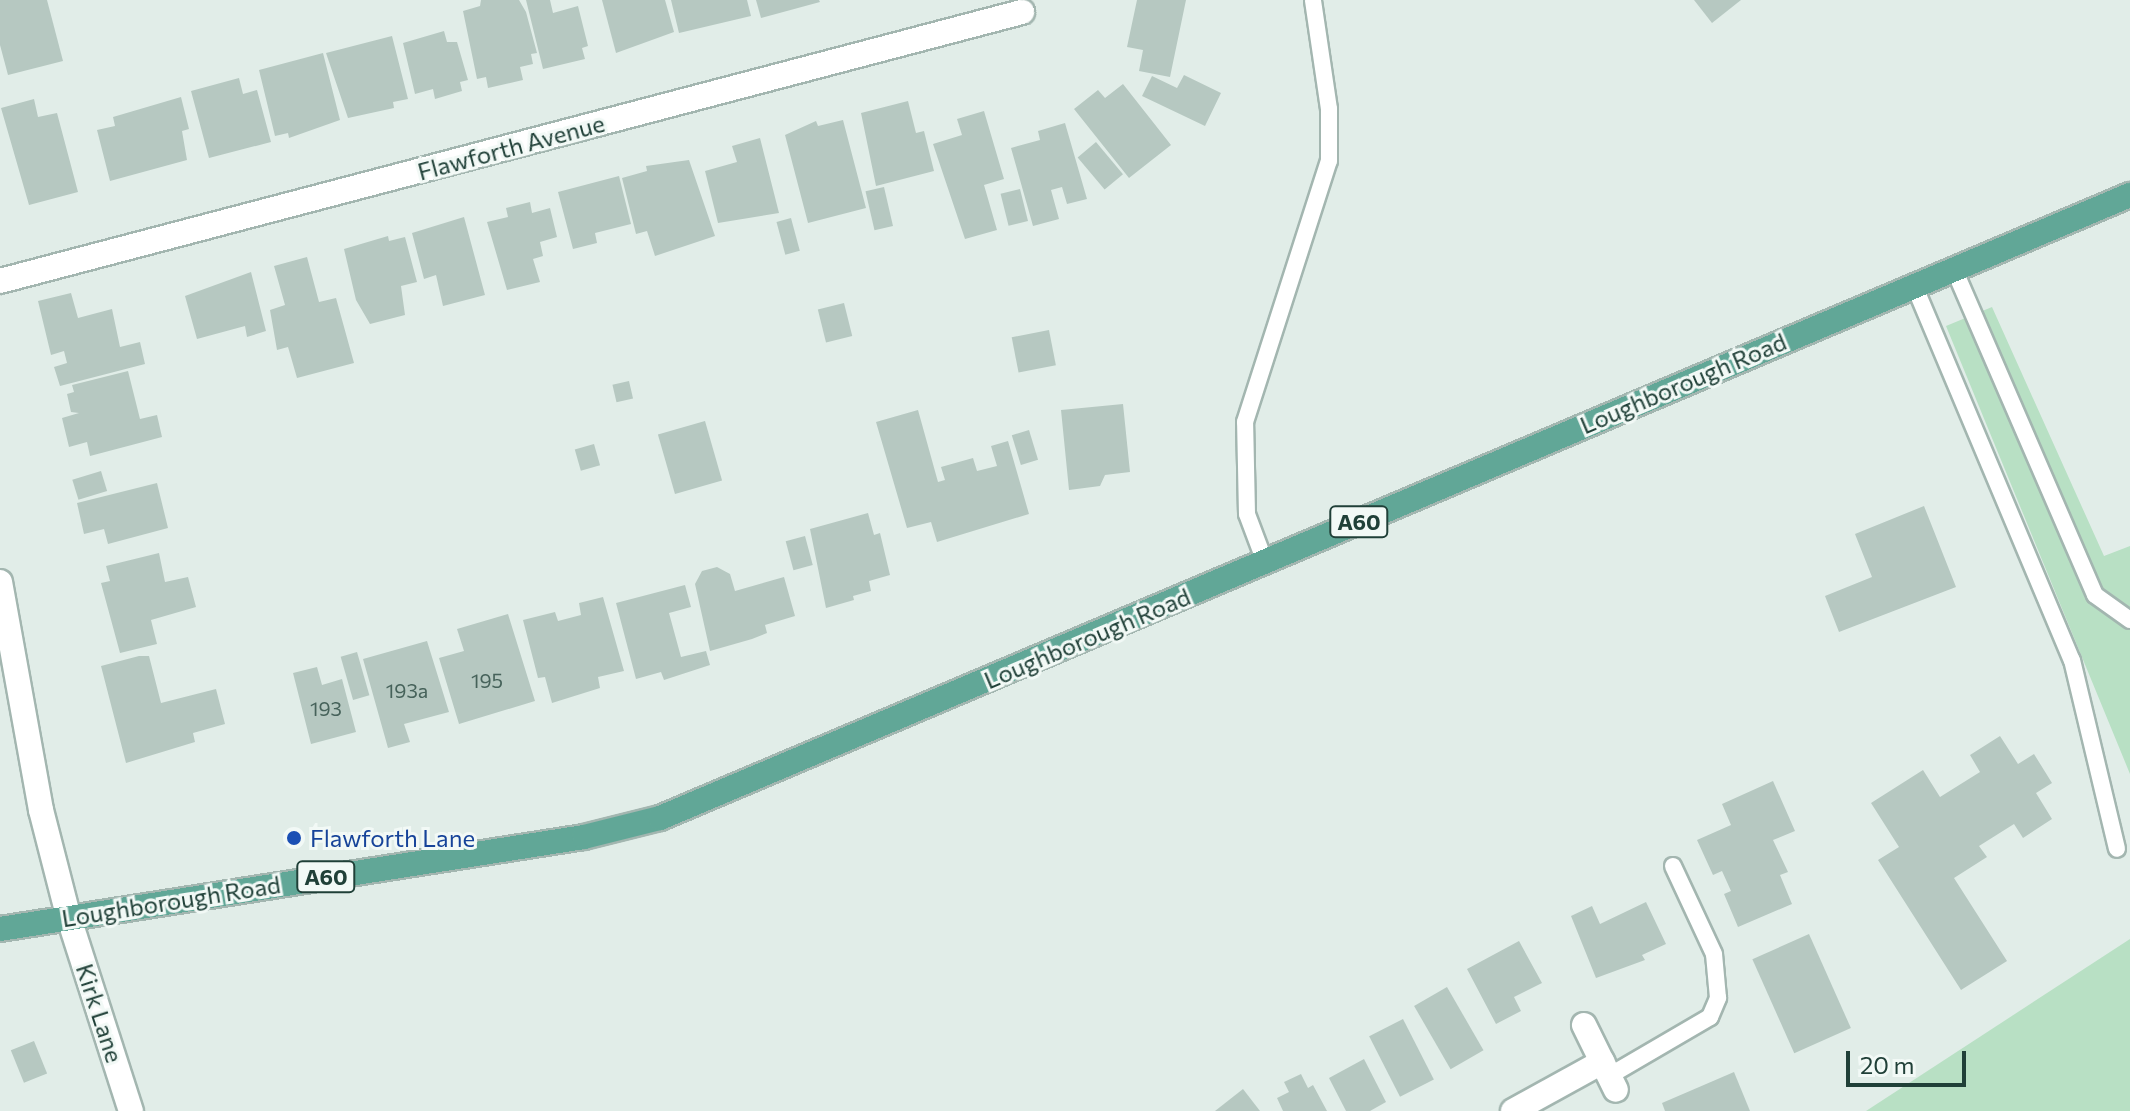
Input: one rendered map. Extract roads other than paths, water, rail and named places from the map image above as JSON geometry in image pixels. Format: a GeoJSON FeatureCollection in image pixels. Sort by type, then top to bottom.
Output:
{"type":"FeatureCollection","features":[{"type":"Feature","properties":{"kind":"main road","name":"Loughborough Road"},"geometry":{"type":"LineString","coordinates":[[0,929],[68,915],[584,837],[660,818],[2130,195]]}},
{"type":"Feature","properties":{"kind":"street","name":"Flawforth Avenue"},"geometry":{"type":"LineString","coordinates":[[0,281],[1022,12]]}},
{"type":"Feature","properties":{"kind":"street"},"geometry":{"type":"LineString","coordinates":[[0,582],[41,810],[68,915]]}},
{"type":"Feature","properties":{"kind":"street","name":"Kirk Lane"},"geometry":{"type":"LineString","coordinates":[[68,915],[131,1111]]}},
{"type":"Feature","properties":{"kind":"street"},"geometry":{"type":"LineString","coordinates":[[1513,1111],[1609,1076],[1584,1025]]}},
{"type":"Feature","properties":{"kind":"lane"},"geometry":{"type":"LineString","coordinates":[[1265,562],[1247,514],[1245,422],[1329,161],[1329,109],[1313,0]]}},
{"type":"Feature","properties":{"kind":"lane"},"geometry":{"type":"LineString","coordinates":[[1954,269],[2095,595],[2130,620]]}},
{"type":"Feature","properties":{"kind":"lane"},"geometry":{"type":"LineString","coordinates":[[1914,285],[2072,660],[2117,849]]}},
{"type":"Feature","properties":{"kind":"lane"},"geometry":{"type":"LineString","coordinates":[[1609,1076],[1710,1017],[1718,998],[1714,954],[1673,866]]}},
{"type":"Feature","properties":{"kind":"place","name":"Flawforth Lane"},"geometry":{"type":"Point","coordinates":[294,838]}}]}
